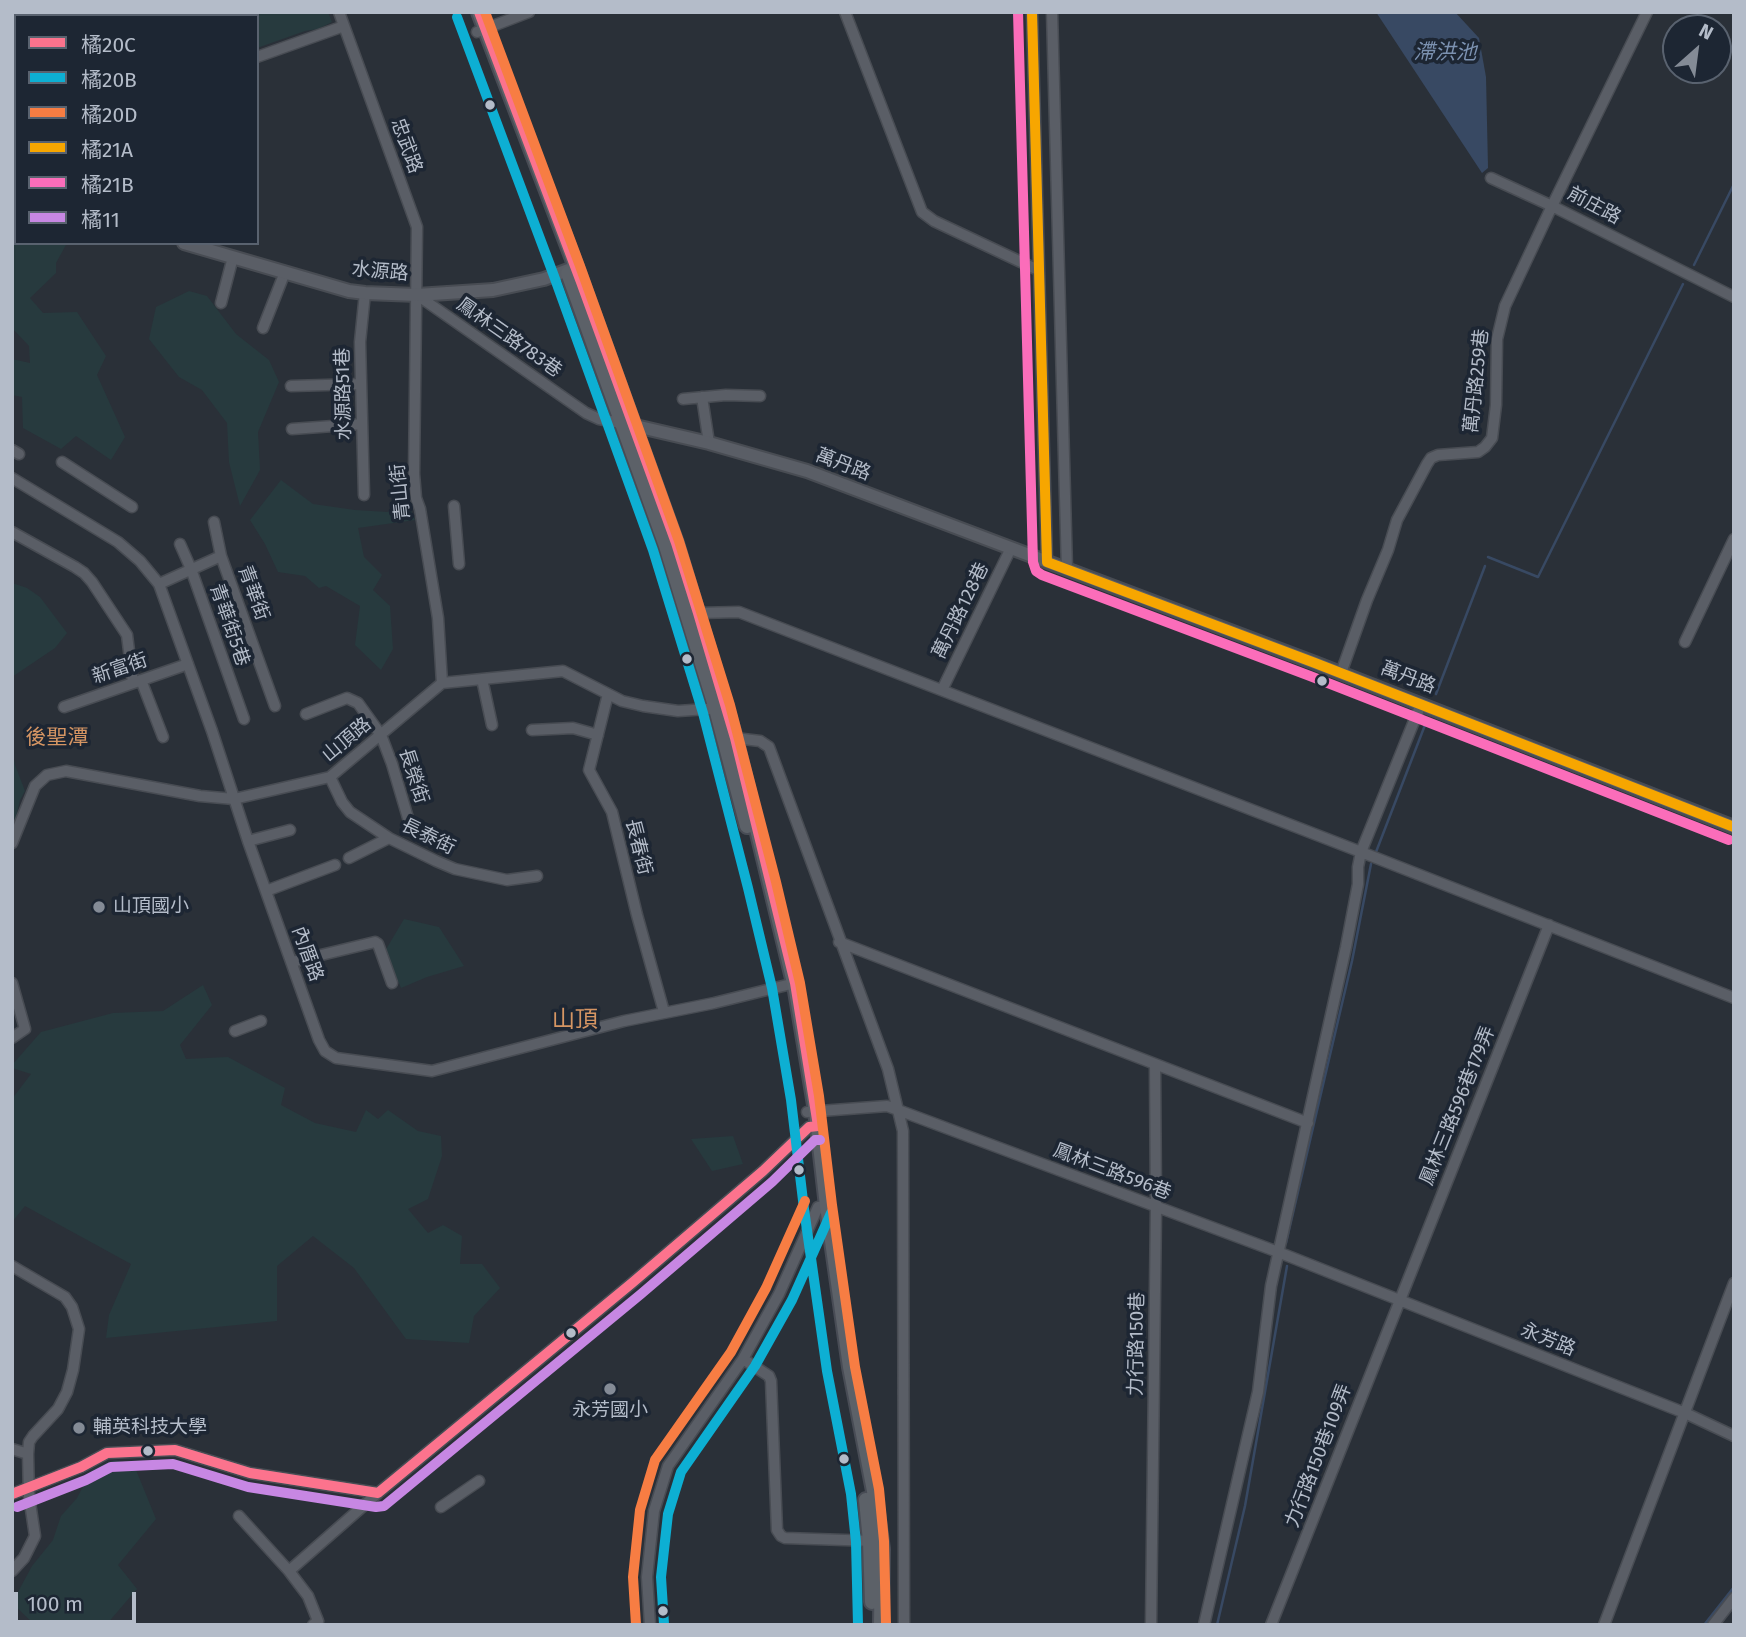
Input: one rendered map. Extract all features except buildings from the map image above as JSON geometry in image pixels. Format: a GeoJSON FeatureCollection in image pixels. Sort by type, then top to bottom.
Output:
{"type":"FeatureCollection","features":[{"type":"Feature","properties":{"kind":"main road"},"geometry":{"type":"LineString","coordinates":[[470,12],[482,31],[572,269],[627,424],[721,708],[735,738],[790,984],[811,1111],[841,1369],[876,1541],[881,1625]]}},
{"type":"Feature","properties":{"kind":"main road"},"geometry":{"type":"LineString","coordinates":[[479,12],[482,31]]}},
{"type":"Feature","properties":{"kind":"main road"},"geometry":{"type":"LineString","coordinates":[[627,424],[676,543],[698,613],[762,885],[790,984]]}},
{"type":"Feature","properties":{"kind":"main road"},"geometry":{"type":"LineString","coordinates":[[872,1625],[876,1541]]}},
{"type":"Feature","properties":{"kind":"street","name":"忠武路"},"geometry":{"type":"LineString","coordinates":[[339,12],[417,227],[416,295]]}},
{"type":"Feature","properties":{"kind":"street"},"geometry":{"type":"LineString","coordinates":[[482,31],[529,12]]}},
{"type":"Feature","properties":{"kind":"street"},"geometry":{"type":"LineString","coordinates":[[845,12],[922,212],[933,221],[1038,270]]}},
{"type":"Feature","properties":{"kind":"street"},"geometry":{"type":"LineString","coordinates":[[1032,12],[1047,562]]}},
{"type":"Feature","properties":{"kind":"street"},"geometry":{"type":"LineString","coordinates":[[1052,12],[1067,570]]}},
{"type":"Feature","properties":{"kind":"street","name":"前庄路"},"geometry":{"type":"LineString","coordinates":[[1647,12],[1552,206],[1734,298]]}},
{"type":"Feature","properties":{"kind":"street"},"geometry":{"type":"LineString","coordinates":[[259,56],[344,26]]}},
{"type":"Feature","properties":{"kind":"street"},"geometry":{"type":"LineString","coordinates":[[1491,178],[1552,206]]}},
{"type":"Feature","properties":{"kind":"street","name":"萬丹路259巷"},"geometry":{"type":"LineString","coordinates":[[1341,673],[1397,520],[1431,458],[1478,452],[1492,438],[1496,405],[1497,340],[1506,306],[1552,206]]}},
{"type":"Feature","properties":{"kind":"street","name":"水源路"},"geometry":{"type":"LineString","coordinates":[[209,247],[233,257],[349,291],[365,293],[416,295],[493,290],[544,279],[572,269]]}},
{"type":"Feature","properties":{"kind":"street"},"geometry":{"type":"LineString","coordinates":[[221,303],[233,257]]}},
{"type":"Feature","properties":{"kind":"street"},"geometry":{"type":"LineString","coordinates":[[263,328],[285,272]]}},
{"type":"Feature","properties":{"kind":"street","name":"水源路51巷"},"geometry":{"type":"LineString","coordinates":[[364,495],[360,342],[365,293]]}},
{"type":"Feature","properties":{"kind":"street","name":"鳳林三路783巷"},"geometry":{"type":"LineString","coordinates":[[416,295],[586,413],[599,419],[627,424]]}},
{"type":"Feature","properties":{"kind":"street","name":"青山街"},"geometry":{"type":"LineString","coordinates":[[416,295],[414,474],[438,618],[442,683]]}},
{"type":"Feature","properties":{"kind":"street"},"geometry":{"type":"LineString","coordinates":[[291,386],[360,384]]}},
{"type":"Feature","properties":{"kind":"street"},"geometry":{"type":"LineString","coordinates":[[683,399],[726,395],[760,396]]}},
{"type":"Feature","properties":{"kind":"street"},"geometry":{"type":"LineString","coordinates":[[702,397],[709,443]]}},
{"type":"Feature","properties":{"kind":"street"},"geometry":{"type":"LineString","coordinates":[[292,429],[361,424]]}},
{"type":"Feature","properties":{"kind":"street","name":"萬丹路"},"geometry":{"type":"LineString","coordinates":[[627,424],[709,443],[807,471],[1341,673],[1734,827]]}},
{"type":"Feature","properties":{"kind":"street"},"geometry":{"type":"LineString","coordinates":[[62,462],[132,507]]}},
{"type":"Feature","properties":{"kind":"street","name":"內厝路"},"geometry":{"type":"LineString","coordinates":[[12,478],[118,542],[140,561],[159,584],[248,841],[325,1051],[336,1058],[432,1072],[529,1045],[790,984]]}},
{"type":"Feature","properties":{"kind":"street"},"geometry":{"type":"LineString","coordinates":[[454,506],[459,564]]}},
{"type":"Feature","properties":{"kind":"street"},"geometry":{"type":"LineString","coordinates":[[214,522],[221,556]]}},
{"type":"Feature","properties":{"kind":"street"},"geometry":{"type":"LineString","coordinates":[[12,532],[75,567],[92,582],[127,635],[137,681],[163,737]]}},
{"type":"Feature","properties":{"kind":"street"},"geometry":{"type":"LineString","coordinates":[[1685,642],[1734,539]]}},
{"type":"Feature","properties":{"kind":"street","name":"青華街5巷"},"geometry":{"type":"LineString","coordinates":[[180,544],[244,719]]}},
{"type":"Feature","properties":{"kind":"street","name":"萬丹路128巷"},"geometry":{"type":"LineString","coordinates":[[942,690],[1011,548]]}},
{"type":"Feature","properties":{"kind":"street","name":"青華街"},"geometry":{"type":"LineString","coordinates":[[159,584],[221,556],[275,706]]}},
{"type":"Feature","properties":{"kind":"street"},"geometry":{"type":"LineString","coordinates":[[698,613],[739,612],[1734,998]]}},
{"type":"Feature","properties":{"kind":"street","name":"新富街"},"geometry":{"type":"LineString","coordinates":[[64,706],[188,664]]}},
{"type":"Feature","properties":{"kind":"street"},"geometry":{"type":"LineString","coordinates":[[442,683],[563,671],[622,701],[677,711],[721,708]]}},
{"type":"Feature","properties":{"kind":"street"},"geometry":{"type":"LineString","coordinates":[[482,679],[492,725]]}},
{"type":"Feature","properties":{"kind":"street","name":"山頂路"},"geometry":{"type":"LineString","coordinates":[[12,842],[35,786],[47,775],[66,771],[200,796],[234,799],[330,778],[442,683]]}},
{"type":"Feature","properties":{"kind":"street","name":"長春街"},"geometry":{"type":"LineString","coordinates":[[608,694],[589,770],[612,812],[664,1012]]}},
{"type":"Feature","properties":{"kind":"street","name":"長榮街"},"geometry":{"type":"LineString","coordinates":[[306,714],[347,698],[358,703],[381,735],[411,828]]}},
{"type":"Feature","properties":{"kind":"street"},"geometry":{"type":"LineString","coordinates":[[1204,1625],[1258,1392],[1271,1286],[1346,947],[1362,852],[1420,704]]}},
{"type":"Feature","properties":{"kind":"street"},"geometry":{"type":"LineString","coordinates":[[532,730],[573,728],[598,735]]}},
{"type":"Feature","properties":{"kind":"street"},"geometry":{"type":"LineString","coordinates":[[735,738],[760,741],[769,747],[888,1069],[903,1131],[904,1625]]}},
{"type":"Feature","properties":{"kind":"street","name":"長泰街"},"geometry":{"type":"LineString","coordinates":[[330,778],[350,812],[389,838],[455,869],[507,880],[537,876]]}},
{"type":"Feature","properties":{"kind":"street"},"geometry":{"type":"LineString","coordinates":[[248,841],[290,830]]}},
{"type":"Feature","properties":{"kind":"street"},"geometry":{"type":"LineString","coordinates":[[349,858],[389,838]]}},
{"type":"Feature","properties":{"kind":"street"},"geometry":{"type":"LineString","coordinates":[[266,891],[335,865]]}},
{"type":"Feature","properties":{"kind":"street","name":"鳳林三路596巷179弄"},"geometry":{"type":"LineString","coordinates":[[1399,1300],[1549,925]]}},
{"type":"Feature","properties":{"kind":"street"},"geometry":{"type":"LineString","coordinates":[[292,962],[375,942],[392,983]]}},
{"type":"Feature","properties":{"kind":"street"},"geometry":{"type":"LineString","coordinates":[[839,942],[1308,1123]]}},
{"type":"Feature","properties":{"kind":"street"},"geometry":{"type":"LineString","coordinates":[[12,1038],[26,1029],[13,986]]}},
{"type":"Feature","properties":{"kind":"street"},"geometry":{"type":"LineString","coordinates":[[235,1031],[261,1021]]}},
{"type":"Feature","properties":{"kind":"street","name":"力行路150巷"},"geometry":{"type":"LineString","coordinates":[[1151,1625],[1155,1065]]}},
{"type":"Feature","properties":{"kind":"street","name":"鳳林三路596巷"},"geometry":{"type":"LineString","coordinates":[[811,1111],[887,1106],[1399,1300]]}},
{"type":"Feature","properties":{"kind":"street"},"geometry":{"type":"LineString","coordinates":[[289,1572],[378,1493],[632,1283],[813,1126]]}},
{"type":"Feature","properties":{"kind":"street"},"geometry":{"type":"LineString","coordinates":[[650,1625],[647,1577],[654,1511],[668,1466],[743,1359],[779,1294],[822,1206]]}},
{"type":"Feature","properties":{"kind":"street"},"geometry":{"type":"LineString","coordinates":[[12,1266],[65,1297],[72,1307],[79,1329],[67,1392],[58,1409],[29,1442],[29,1487],[35,1536],[24,1558],[12,1571]]}},
{"type":"Feature","properties":{"kind":"street"},"geometry":{"type":"LineString","coordinates":[[1604,1625],[1734,1283]]}},
{"type":"Feature","properties":{"kind":"street","name":"永芳路"},"geometry":{"type":"LineString","coordinates":[[1399,1300],[1685,1413],[1734,1436]]}},
{"type":"Feature","properties":{"kind":"street","name":"力行路150巷109弄"},"geometry":{"type":"LineString","coordinates":[[1271,1625],[1399,1300]]}},
{"type":"Feature","properties":{"kind":"street"},"geometry":{"type":"LineString","coordinates":[[743,1359],[769,1376],[773,1390],[777,1530],[781,1536],[876,1541]]}},
{"type":"Feature","properties":{"kind":"street"},"geometry":{"type":"LineString","coordinates":[[12,1449],[28,1454]]}},
{"type":"Feature","properties":{"kind":"street"},"geometry":{"type":"LineString","coordinates":[[12,1494],[82,1467],[107,1453],[176,1450],[250,1473],[378,1493]]}},
{"type":"Feature","properties":{"kind":"street"},"geometry":{"type":"LineString","coordinates":[[441,1507],[479,1481]]}},
{"type":"Feature","properties":{"kind":"street"},"geometry":{"type":"LineString","coordinates":[[239,1516],[308,1596],[318,1621],[313,1625]]}},
{"type":"Feature","properties":{"kind":"street"},"geometry":{"type":"LineString","coordinates":[[1713,1625],[1734,1599]]}},
{"type":"Feature","properties":{"kind":"green space"},"geometry":{"type":"Polygon","coordinates":[[[328,12],[332,22],[259,47],[259,14],[162,14],[328,12]]]}},
{"type":"Feature","properties":{"kind":"green space"},"geometry":{"type":"Polygon","coordinates":[[[12,242],[14,245],[66,245],[56,263],[56,273],[30,298],[43,313],[77,312],[106,356],[97,375],[125,437],[111,460],[76,436],[61,449],[23,428],[22,397],[12,395],[12,359],[30,363],[29,346],[12,328],[12,242]]]}},
{"type":"Feature","properties":{"kind":"green space"},"geometry":{"type":"Polygon","coordinates":[[[189,291],[207,296],[236,334],[269,360],[279,382],[258,432],[260,470],[240,506],[229,462],[227,423],[202,390],[179,377],[149,339],[156,307],[189,291]]]}},
{"type":"Feature","properties":{"kind":"green space"},"geometry":{"type":"Polygon","coordinates":[[[281,480],[313,504],[355,510],[388,512],[404,493],[415,520],[358,528],[364,557],[382,575],[373,590],[390,606],[393,649],[381,670],[355,645],[360,606],[326,586],[319,588],[305,576],[278,572],[250,520],[281,480]]]}},
{"type":"Feature","properties":{"kind":"green space"},"geometry":{"type":"Polygon","coordinates":[[[12,583],[27,588],[40,597],[67,633],[55,648],[12,677],[12,583]]]}},
{"type":"Feature","properties":{"kind":"green space"},"geometry":{"type":"Polygon","coordinates":[[[12,749],[25,791],[12,831],[12,749]]]}},
{"type":"Feature","properties":{"kind":"green space"},"geometry":{"type":"Polygon","coordinates":[[[404,919],[439,927],[464,966],[401,988],[385,951],[404,919]]]}},
{"type":"Feature","properties":{"kind":"green space"},"geometry":{"type":"Polygon","coordinates":[[[203,985],[212,1005],[180,1045],[186,1059],[228,1057],[285,1088],[281,1105],[315,1123],[356,1132],[366,1110],[378,1119],[388,1110],[418,1131],[441,1136],[442,1156],[428,1199],[408,1209],[428,1233],[443,1225],[462,1236],[460,1264],[482,1264],[500,1288],[474,1316],[469,1343],[406,1339],[354,1268],[313,1236],[277,1266],[277,1321],[106,1338],[109,1315],[131,1264],[25,1206],[12,1222],[12,1099],[31,1074],[12,1068],[12,1065],[41,1032],[113,1013],[163,1011],[203,985]]]}},
{"type":"Feature","properties":{"kind":"green space"},"geometry":{"type":"Polygon","coordinates":[[[733,1136],[743,1164],[712,1171],[691,1139],[733,1136]]]}},
{"type":"Feature","properties":{"kind":"green space"},"geometry":{"type":"Polygon","coordinates":[[[115,1460],[134,1465],[156,1519],[118,1565],[137,1589],[106,1625],[35,1625],[12,1603],[32,1566],[53,1540],[61,1516],[77,1498],[92,1469],[115,1460]]]}},
{"type":"Feature","properties":{"kind":"water","name":"滯洪池"},"geometry":{"type":"Polygon","coordinates":[[[1376,12],[1455,12],[1479,38],[1486,77],[1488,168],[1482,173],[1376,12]]]}},
{"type":"Feature","properties":{"kind":"waterway"},"geometry":{"type":"LineString","coordinates":[[1694,265],[1734,184]]}},
{"type":"Feature","properties":{"kind":"waterway"},"geometry":{"type":"LineString","coordinates":[[1488,557],[1538,577],[1683,284]]}},
{"type":"Feature","properties":{"kind":"waterway"},"geometry":{"type":"LineString","coordinates":[[1436,694],[1485,566]]}},
{"type":"Feature","properties":{"kind":"waterway"},"geometry":{"type":"LineString","coordinates":[[1376,852],[1425,725]]}},
{"type":"Feature","properties":{"kind":"waterway"},"geometry":{"type":"LineString","coordinates":[[1286,1243],[1352,961],[1371,864]]}},
{"type":"Feature","properties":{"kind":"waterway"},"geometry":{"type":"LineString","coordinates":[[1217,1625],[1245,1506],[1287,1266]]}},
{"type":"Feature","properties":{"kind":"waterway"},"geometry":{"type":"LineString","coordinates":[[1704,1625],[1734,1587]]}},
{"type":"Feature","properties":{"kind":"transit line","name":"橘20C"},"geometry":{"type":"LineString","coordinates":[[12,1494],[81,1467],[107,1453],[175,1450],[250,1473],[378,1493],[632,1283],[763,1171],[809,1127],[818,1126],[795,983],[735,738],[698,613],[676,543],[581,282],[479,12]]}},
{"type":"Feature","properties":{"kind":"transit line","name":"橘20D"},"geometry":{"type":"LineString","coordinates":[[485,12],[679,541],[730,705],[776,882],[800,983],[819,1096],[855,1367],[879,1489],[884,1541],[886,1625]]}},
{"type":"Feature","properties":{"kind":"transit line","name":"橘21B"},"geometry":{"type":"LineString","coordinates":[[1018,12],[1033,562],[1036,571],[1729,840]]}},
{"type":"Feature","properties":{"kind":"transit line","name":"橘21A"},"geometry":{"type":"LineString","coordinates":[[1032,12],[1047,562],[1315,663],[1734,827]]}},
{"type":"Feature","properties":{"kind":"transit line","name":"橘20B"},"geometry":{"type":"LineString","coordinates":[[457,17],[653,550],[703,713],[748,888],[772,988],[791,1100],[827,1371],[851,1494],[856,1542],[858,1625]]}},
{"type":"Feature","properties":{"kind":"transit line","name":"橘11"},"geometry":{"type":"LineString","coordinates":[[17,1507],[86,1480],[111,1467],[173,1464],[248,1487],[384,1506],[641,1294],[772,1182],[815,1140],[820,1140]]}},
{"type":"Feature","properties":{"kind":"transit line","name":"橘20D"},"geometry":{"type":"LineString","coordinates":[[636,1625],[633,1577],[640,1510],[655,1460],[731,1352],[766,1288],[805,1201]]}},
{"type":"Feature","properties":{"kind":"transit line","name":"橘20B"},"geometry":{"type":"LineString","coordinates":[[664,1624],[661,1577],[668,1514],[681,1472],[755,1366],[792,1300],[831,1213]]}},
{"type":"Feature","properties":{"kind":"place","name":"山頂國小"},"geometry":{"type":"Point","coordinates":[99,907]}},
{"type":"Feature","properties":{"kind":"place","name":"永芳國小"},"geometry":{"type":"Point","coordinates":[610,1389]}},
{"type":"Feature","properties":{"kind":"place","name":"輔英科技大學"},"geometry":{"type":"Point","coordinates":[79,1428]}},
{"type":"Feature","properties":{"kind":"district","name":"後聖潭"},"geometry":{"type":"Point","coordinates":[57,738]}},
{"type":"Feature","properties":{"kind":"district","name":"山頂"},"geometry":{"type":"Point","coordinates":[575,1021]}}]}
